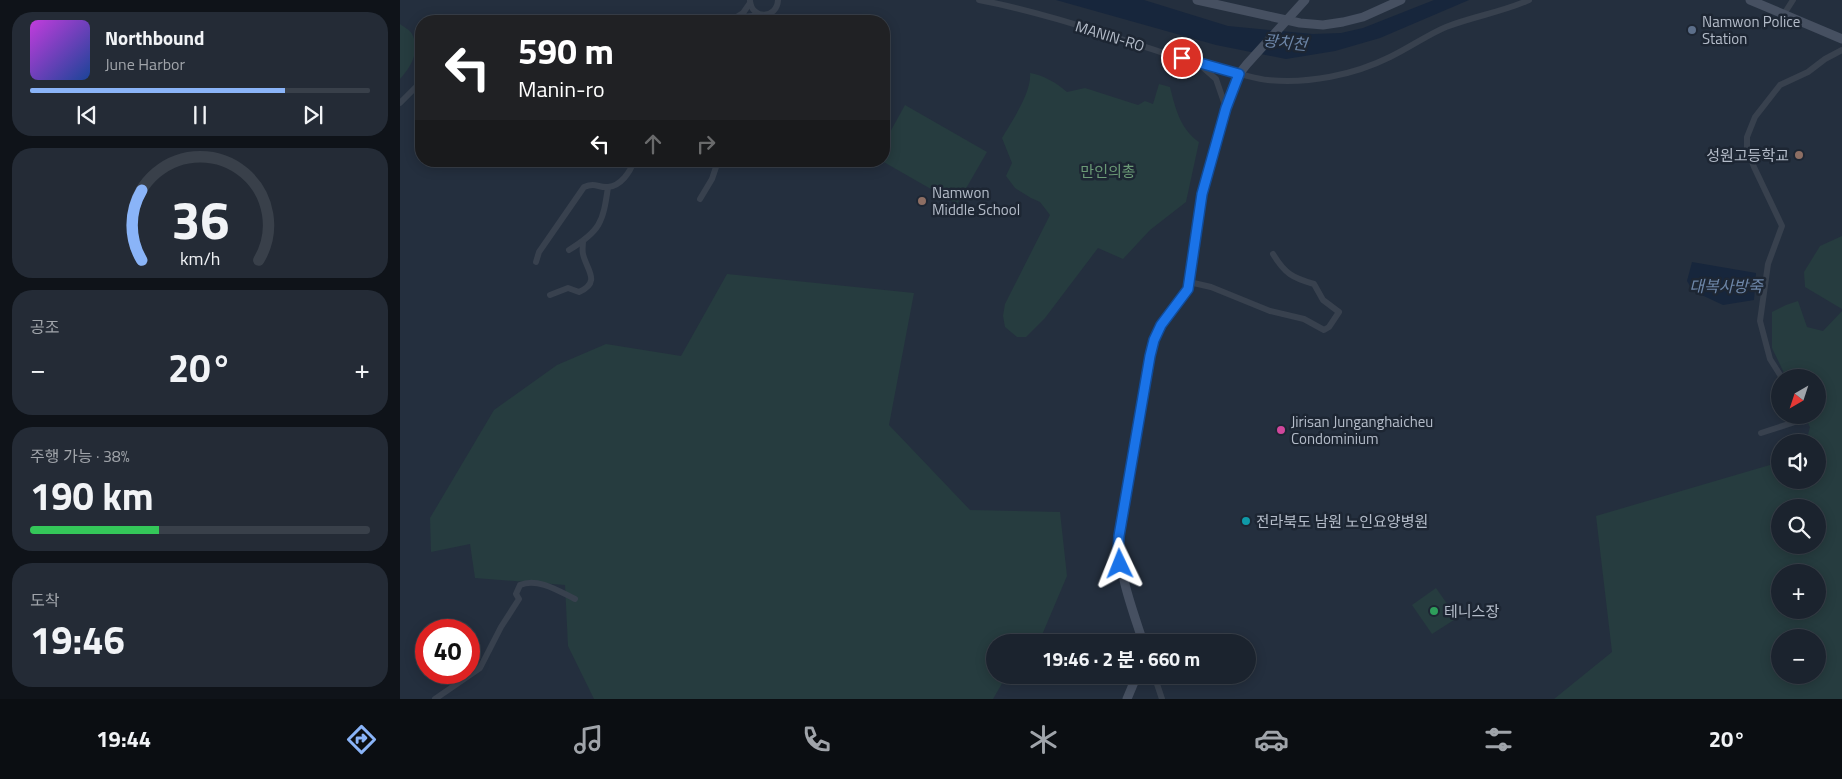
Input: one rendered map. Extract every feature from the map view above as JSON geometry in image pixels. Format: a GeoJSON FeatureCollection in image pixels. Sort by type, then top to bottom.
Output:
{"type":"FeatureCollection","features":[{"type":"Feature","properties":{"kind":"street","name":"MANIN-RO"},"geometry":{"type":"LineString","coordinates":[[980,0],[1018,8],[1197,63],[1239,74],[1281,81],[1335,75],[1387,59],[1445,27],[1470,18],[1517,6],[1529,0]]}},
{"type":"Feature","properties":{"kind":"street"},"geometry":{"type":"LineString","coordinates":[[1197,0],[1286,22],[1323,25],[1363,17],[1384,3],[1401,0]]}},
{"type":"Feature","properties":{"kind":"street"},"geometry":{"type":"LineString","coordinates":[[1141,634],[1122,573],[1118,554],[1119,536],[1147,369],[1154,342],[1168,314],[1188,289],[1202,194],[1226,108],[1239,74],[1305,0]]}},
{"type":"Feature","properties":{"kind":"street"},"geometry":{"type":"LineString","coordinates":[[1750,0],[1842,39]]}},
{"type":"Feature","properties":{"kind":"street"},"geometry":{"type":"LineString","coordinates":[[1784,14],[1793,0]]}},
{"type":"Feature","properties":{"kind":"street"},"geometry":{"type":"LineString","coordinates":[[768,15],[772,13],[779,1]]}},
{"type":"Feature","properties":{"kind":"street"},"geometry":{"type":"LineString","coordinates":[[739,15],[750,2],[758,15]]}},
{"type":"Feature","properties":{"kind":"street"},"geometry":{"type":"LineString","coordinates":[[1776,369],[1770,359],[1760,321],[1768,264],[1782,226],[1754,167],[1747,149],[1747,137],[1755,117],[1780,85],[1808,72],[1825,59],[1842,50]]}},
{"type":"Feature","properties":{"kind":"street"},"geometry":{"type":"LineString","coordinates":[[1197,63],[1216,79],[1226,108]]}},
{"type":"Feature","properties":{"kind":"street"},"geometry":{"type":"LineString","coordinates":[[400,103],[415,88]]}},
{"type":"Feature","properties":{"kind":"street"},"geometry":{"type":"LineString","coordinates":[[536,262],[538,252],[584,188],[592,184],[608,187],[619,183],[631,167]]}},
{"type":"Feature","properties":{"kind":"street"},"geometry":{"type":"LineString","coordinates":[[700,199],[712,179],[716,167]]}},
{"type":"Feature","properties":{"kind":"street"},"geometry":{"type":"LineString","coordinates":[[569,250],[597,230],[602,219],[608,187]]}},
{"type":"Feature","properties":{"kind":"street"},"geometry":{"type":"LineString","coordinates":[[550,295],[568,288],[579,292],[586,289],[591,280],[591,275],[582,253],[583,241]]}},
{"type":"Feature","properties":{"kind":"street"},"geometry":{"type":"LineString","coordinates":[[1189,282],[1211,287],[1270,311],[1304,319],[1324,330],[1329,327],[1339,312],[1323,300],[1314,284],[1296,278],[1281,268],[1273,254]]}},
{"type":"Feature","properties":{"kind":"street"},"geometry":{"type":"LineString","coordinates":[[1761,433],[1789,424]]}},
{"type":"Feature","properties":{"kind":"street"},"geometry":{"type":"LineString","coordinates":[[435,699],[480,668],[501,627],[519,599],[516,594],[520,585],[526,582],[541,584],[575,599]]}},
{"type":"Feature","properties":{"kind":"street"},"geometry":{"type":"LineString","coordinates":[[1127,699],[1133,684]]}},
{"type":"Feature","properties":{"kind":"street"},"geometry":{"type":"LineString","coordinates":[[1157,684],[1162,699]]}},
{"type":"Feature","properties":{"kind":"green space"},"geometry":{"type":"Polygon","coordinates":[[[400,24],[411,33],[415,40],[415,52],[411,64],[400,79],[400,24]]]}},
{"type":"Feature","properties":{"kind":"green space","name":"만인의총"},"geometry":{"type":"Polygon","coordinates":[[[1030,73],[1050,80],[1067,92],[1085,88],[1138,105],[1145,101],[1153,104],[1159,84],[1170,87],[1176,110],[1183,124],[1187,131],[1199,142],[1186,202],[1150,230],[1123,259],[1098,248],[1045,318],[1026,337],[1017,337],[1005,327],[1003,316],[1005,304],[1050,215],[1040,202],[1015,188],[1006,176],[1012,163],[1002,138],[1025,97],[1030,81],[1030,73]]]}},
{"type":"Feature","properties":{"kind":"green space"},"geometry":{"type":"Polygon","coordinates":[[[905,105],[987,152],[957,204],[890,166],[890,132],[905,105]]]}},
{"type":"Feature","properties":{"kind":"green space"},"geometry":{"type":"Polygon","coordinates":[[[1842,236],[1842,309],[1805,287],[1804,272],[1820,246],[1842,236]]]}},
{"type":"Feature","properties":{"kind":"green space"},"geometry":{"type":"Polygon","coordinates":[[[727,274],[914,293],[889,425],[970,510],[1060,512],[1067,576],[1042,634],[986,634],[986,684],[1002,684],[993,699],[594,699],[568,646],[565,585],[475,578],[470,544],[431,552],[430,518],[494,410],[557,365],[606,344],[681,356],[727,274]]]}},
{"type":"Feature","properties":{"kind":"green space"},"geometry":{"type":"Polygon","coordinates":[[[1798,301],[1807,327],[1823,331],[1842,311],[1842,699],[1554,699],[1612,652],[1596,516],[1771,465],[1771,489],[1826,489],[1826,434],[1808,434],[1810,427],[1808,424],[1826,424],[1826,369],[1782,369],[1772,348],[1772,312],[1798,301]]]}},
{"type":"Feature","properties":{"kind":"green space","name":"테니스장"},"geometry":{"type":"Polygon","coordinates":[[[1436,588],[1457,618],[1432,634],[1412,605],[1436,588]]]}},
{"type":"Feature","properties":{"kind":"water","name":"광치천"},"geometry":{"type":"Polygon","coordinates":[[[1056,0],[1144,0],[1228,26],[1313,34],[1341,33],[1363,28],[1434,0],[1469,0],[1380,38],[1335,51],[1286,59],[1216,45],[1056,0]]]}},
{"type":"Feature","properties":{"kind":"water","name":"대복사방죽"},"geometry":{"type":"Polygon","coordinates":[[[1692,262],[1756,273],[1754,300],[1723,305],[1693,291],[1687,281],[1692,262]]]}},
{"type":"Feature","properties":{"kind":"place","name":"Namwon Police Station"},"geometry":{"type":"Point","coordinates":[1692,30]}},
{"type":"Feature","properties":{"kind":"place","name":"성원고등학교"},"geometry":{"type":"Point","coordinates":[1799,155]}},
{"type":"Feature","properties":{"kind":"place","name":"Namwon Middle School"},"geometry":{"type":"Point","coordinates":[922,201]}},
{"type":"Feature","properties":{"kind":"place","name":"Jirisan Junganghaicheu Condominium"},"geometry":{"type":"Point","coordinates":[1281,430]}},
{"type":"Feature","properties":{"kind":"place","name":"전라북도 남원 노인요양병원"},"geometry":{"type":"Point","coordinates":[1246,521]}},
{"type":"Feature","properties":{"kind":"place","name":"테니스장"},"geometry":{"type":"Point","coordinates":[1434,611]}},
{"type":"Feature","properties":{"kind":"route"},"geometry":{"type":"LineString","coordinates":[[1120,564],[1118,554],[1119,536],[1150,356],[1154,340],[1161,325],[1188,289],[1202,194],[1226,108],[1239,74],[1182,58]]}}]}
